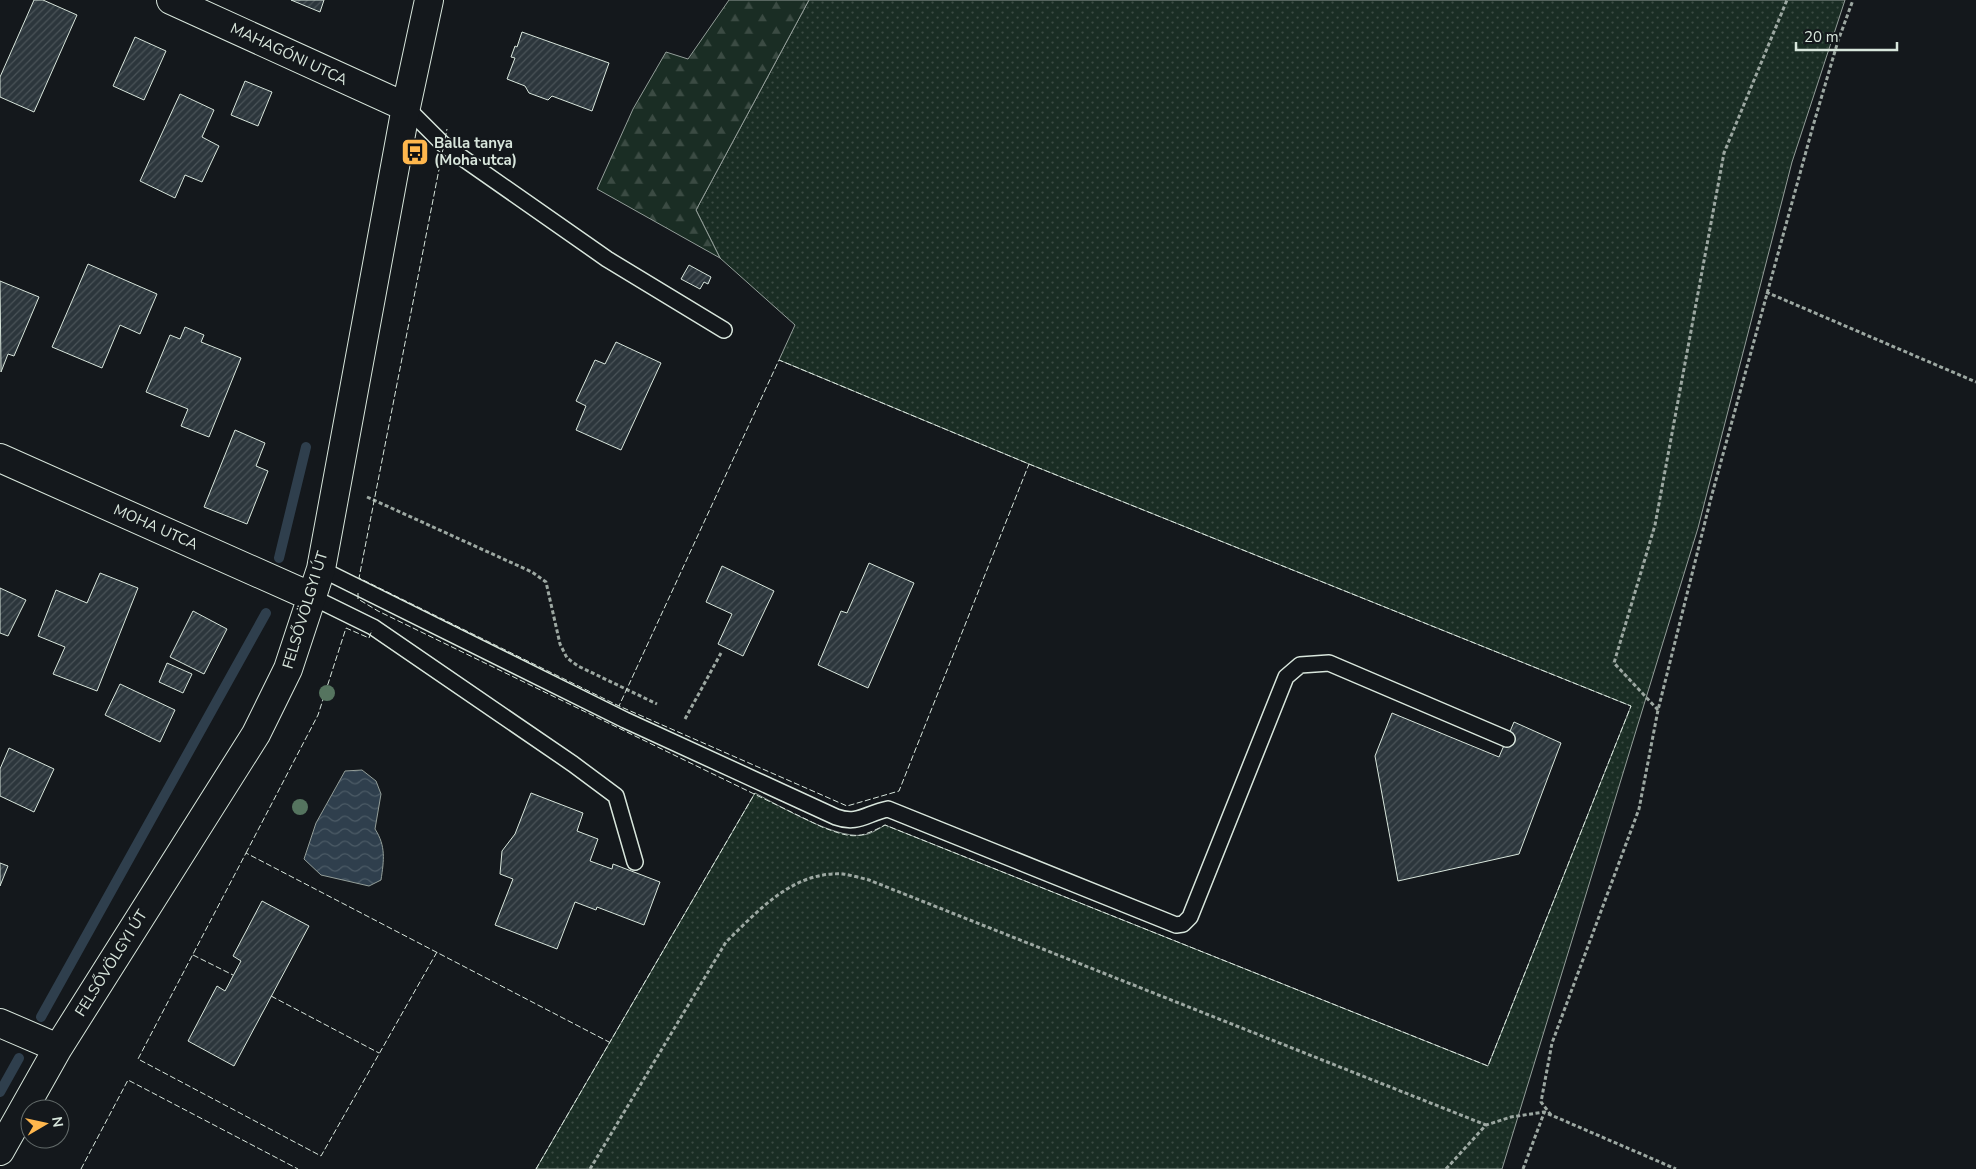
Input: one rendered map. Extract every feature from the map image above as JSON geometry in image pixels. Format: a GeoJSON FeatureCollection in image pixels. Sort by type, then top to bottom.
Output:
{"type":"FeatureCollection","features":[{"type":"Feature","properties":{"kind":"street","name":"MAHAGÓNI UTCA"},"geometry":{"type":"LineString","coordinates":[[171,0],[406,108]]}},
{"type":"Feature","properties":{"kind":"street","name":"FELSŐVÖLGYI ÚT"},"geometry":{"type":"LineString","coordinates":[[0,1151],[58,1048],[256,734],[288,669],[321,570],[406,108],[429,0]]}},
{"type":"Feature","properties":{"kind":"street","name":"MOHA UTCA"},"geometry":{"type":"LineString","coordinates":[[0,458],[312,597]]}},
{"type":"Feature","properties":{"kind":"street"},"geometry":{"type":"LineString","coordinates":[[0,1023],[58,1048]]}},
{"type":"Feature","properties":{"kind":"lane"},"geometry":{"type":"LineString","coordinates":[[406,108],[444,145],[607,259],[724,330]]}},
{"type":"Feature","properties":{"kind":"lane"},"geometry":{"type":"LineString","coordinates":[[321,570],[625,720],[836,818],[846,821],[856,820],[880,810],[888,809],[1176,925],[1184,924],[1190,917],[1286,677],[1300,665],[1329,663],[1507,739]]}},
{"type":"Feature","properties":{"kind":"lane"},"geometry":{"type":"LineString","coordinates":[[312,597],[373,627],[573,764],[616,796],[635,862]]}},
{"type":"Feature","properties":{"kind":"path"},"geometry":{"type":"LineString","coordinates":[[1658,710],[1614,663],[1655,525],[1724,153],[1787,0]]}},
{"type":"Feature","properties":{"kind":"path"},"geometry":{"type":"LineString","coordinates":[[1551,1115],[1541,1102],[1552,1043],[1640,809],[1658,710],[1711,498],[1766,292],[1833,60],[1854,0]]}},
{"type":"Feature","properties":{"kind":"path"},"geometry":{"type":"LineString","coordinates":[[1766,292],[1976,382]]}},
{"type":"Feature","properties":{"kind":"path"},"geometry":{"type":"LineString","coordinates":[[337,483],[436,530],[532,572],[546,582],[560,644],[567,658],[578,666],[660,706]]}},
{"type":"Feature","properties":{"kind":"path"},"geometry":{"type":"LineString","coordinates":[[677,715],[685,719],[721,653]]}},
{"type":"Feature","properties":{"kind":"path"},"geometry":{"type":"LineString","coordinates":[[590,1169],[726,942],[785,889],[815,876],[843,874],[869,880],[1486,1124]]}},
{"type":"Feature","properties":{"kind":"path"},"geometry":{"type":"LineString","coordinates":[[1523,1169],[1544,1112]]}},
{"type":"Feature","properties":{"kind":"path"},"geometry":{"type":"LineString","coordinates":[[1446,1169],[1486,1124],[1544,1112],[1676,1169]]}},
{"type":"Feature","properties":{"kind":"green space"},"geometry":{"type":"Polygon","coordinates":[[[729,0],[809,0],[696,210],[720,258],[597,189],[633,109],[666,52],[688,59],[729,0]]]}},
{"type":"Feature","properties":{"kind":"green space"},"geometry":{"type":"Polygon","coordinates":[[[809,0],[1845,0],[1792,162],[1698,528],[1502,1169],[536,1169],[755,793],[811,822],[842,833],[868,834],[885,825],[1488,1066],[1631,706],[1029,464],[779,360],[795,325],[720,258],[696,210],[809,0]]]}},
{"type":"Feature","properties":{"kind":"water"},"geometry":{"type":"Polygon","coordinates":[[[362,770],[376,781],[381,794],[375,829],[383,847],[382,873],[381,880],[369,886],[321,875],[304,859],[316,823],[345,771],[362,770]]]}},
{"type":"Feature","properties":{"kind":"building"},"geometry":{"type":"Polygon","coordinates":[[[34,0],[43,0],[77,15],[34,112],[0,97],[0,77],[34,0]]]}},
{"type":"Feature","properties":{"kind":"building"},"geometry":{"type":"Polygon","coordinates":[[[291,0],[324,0],[320,12],[291,0]]]}},
{"type":"Feature","properties":{"kind":"building"},"geometry":{"type":"Polygon","coordinates":[[[522,32],[609,63],[592,111],[552,96],[548,100],[529,93],[525,86],[507,79],[515,58],[511,57],[522,32]]]}},
{"type":"Feature","properties":{"kind":"building"},"geometry":{"type":"Polygon","coordinates":[[[135,37],[166,51],[144,100],[113,86],[135,37]]]}},
{"type":"Feature","properties":{"kind":"building"},"geometry":{"type":"Polygon","coordinates":[[[245,81],[272,92],[258,126],[231,115],[245,81]]]}},
{"type":"Feature","properties":{"kind":"building"},"geometry":{"type":"Polygon","coordinates":[[[180,94],[214,110],[202,137],[219,146],[202,182],[185,175],[175,198],[140,181],[180,94]]]}},
{"type":"Feature","properties":{"kind":"building"},"geometry":{"type":"Polygon","coordinates":[[[88,264],[157,294],[140,334],[120,325],[102,368],[52,347],[88,264]]]}},
{"type":"Feature","properties":{"kind":"building"},"geometry":{"type":"Polygon","coordinates":[[[689,265],[711,277],[708,284],[704,282],[700,289],[681,279],[689,265]]]}},
{"type":"Feature","properties":{"kind":"building"},"geometry":{"type":"Polygon","coordinates":[[[0,281],[39,297],[14,356],[8,354],[1,372],[0,281]]]}},
{"type":"Feature","properties":{"kind":"building"},"geometry":{"type":"Polygon","coordinates":[[[185,327],[204,335],[201,342],[241,358],[209,437],[181,426],[188,409],[146,392],[170,335],[180,339],[185,327]]]}},
{"type":"Feature","properties":{"kind":"building"},"geometry":{"type":"Polygon","coordinates":[[[616,342],[661,363],[621,450],[576,430],[586,406],[576,401],[595,360],[605,364],[616,342]]]}},
{"type":"Feature","properties":{"kind":"building"},"geometry":{"type":"Polygon","coordinates":[[[235,430],[265,443],[256,466],[268,471],[247,524],[204,507],[235,430]]]}},
{"type":"Feature","properties":{"kind":"building"},"geometry":{"type":"Polygon","coordinates":[[[869,563],[914,583],[868,688],[818,665],[841,611],[847,613],[869,563]]]}},
{"type":"Feature","properties":{"kind":"building"},"geometry":{"type":"Polygon","coordinates":[[[722,566],[774,591],[743,656],[718,644],[732,614],[706,602],[722,566]]]}},
{"type":"Feature","properties":{"kind":"building"},"geometry":{"type":"Polygon","coordinates":[[[100,573],[138,588],[97,691],[53,674],[65,647],[38,636],[56,590],[87,603],[100,573]]]}},
{"type":"Feature","properties":{"kind":"building"},"geometry":{"type":"Polygon","coordinates":[[[0,588],[26,600],[8,636],[0,633],[0,588]]]}},
{"type":"Feature","properties":{"kind":"building"},"geometry":{"type":"Polygon","coordinates":[[[193,611],[227,629],[204,674],[170,657],[193,611]]]}},
{"type":"Feature","properties":{"kind":"building"},"geometry":{"type":"Polygon","coordinates":[[[167,663],[192,674],[183,693],[159,682],[167,663]]]}},
{"type":"Feature","properties":{"kind":"building"},"geometry":{"type":"Polygon","coordinates":[[[120,684],[175,710],[160,742],[105,715],[120,684]]]}},
{"type":"Feature","properties":{"kind":"building"},"geometry":{"type":"Polygon","coordinates":[[[1392,713],[1499,757],[1514,722],[1561,743],[1519,854],[1398,881],[1375,756],[1392,713]]]}},
{"type":"Feature","properties":{"kind":"building"},"geometry":{"type":"Polygon","coordinates":[[[9,748],[54,769],[34,812],[0,796],[0,769],[9,748]]]}},
{"type":"Feature","properties":{"kind":"building"},"geometry":{"type":"Polygon","coordinates":[[[531,793],[583,813],[577,831],[598,839],[590,861],[612,869],[613,864],[660,882],[644,925],[597,907],[596,910],[575,902],[557,949],[495,925],[513,879],[500,874],[502,851],[515,834],[531,793]]]}},
{"type":"Feature","properties":{"kind":"building"},"geometry":{"type":"Polygon","coordinates":[[[0,863],[8,866],[0,886],[0,863]]]}},
{"type":"Feature","properties":{"kind":"building"},"geometry":{"type":"Polygon","coordinates":[[[262,901],[309,926],[234,1066],[188,1041],[217,986],[225,991],[241,961],[233,956],[262,901]]]}},
{"type":"Feature","properties":{"kind":"waterway"},"geometry":{"type":"LineString","coordinates":[[279,558],[306,447]]}},
{"type":"Feature","properties":{"kind":"waterway"},"geometry":{"type":"LineString","coordinates":[[41,1017],[266,613]]}},
{"type":"Feature","properties":{"kind":"waterway"},"geometry":{"type":"LineString","coordinates":[[0,1092],[19,1058]]}},
{"type":"Feature","properties":{"kind":"fence"},"geometry":{"type":"LineString","coordinates":[[445,139],[447,129]]}},
{"type":"Feature","properties":{"kind":"fence"},"geometry":{"type":"LineString","coordinates":[[443,149],[359,578],[619,706],[847,806],[899,791],[1029,464]]}},
{"type":"Feature","properties":{"kind":"fence"},"geometry":{"type":"LineString","coordinates":[[358,593],[358,599],[378,611],[822,827],[854,836],[867,833],[885,825],[1488,1066],[1631,706],[1029,464],[779,360],[619,706]]}},
{"type":"Feature","properties":{"kind":"fence"},"geometry":{"type":"LineString","coordinates":[[246,853],[318,715],[346,628],[369,638],[372,630]]}},
{"type":"Feature","properties":{"kind":"fence"},"geometry":{"type":"LineString","coordinates":[[536,1169],[755,793]]}},
{"type":"Feature","properties":{"kind":"fence"},"geometry":{"type":"LineString","coordinates":[[437,952],[321,1156],[138,1059],[246,853],[609,1042]]}},
{"type":"Feature","properties":{"kind":"fence"},"geometry":{"type":"LineString","coordinates":[[193,955],[233,975]]}},
{"type":"Feature","properties":{"kind":"fence"},"geometry":{"type":"LineString","coordinates":[[271,996],[379,1053]]}},
{"type":"Feature","properties":{"kind":"fence"},"geometry":{"type":"LineString","coordinates":[[81,1169],[128,1080],[298,1169]]}},
{"type":"Feature","properties":{"kind":"place","name":"Balla tanya (Moha utca)"},"geometry":{"type":"Point","coordinates":[415,152]}}]}
